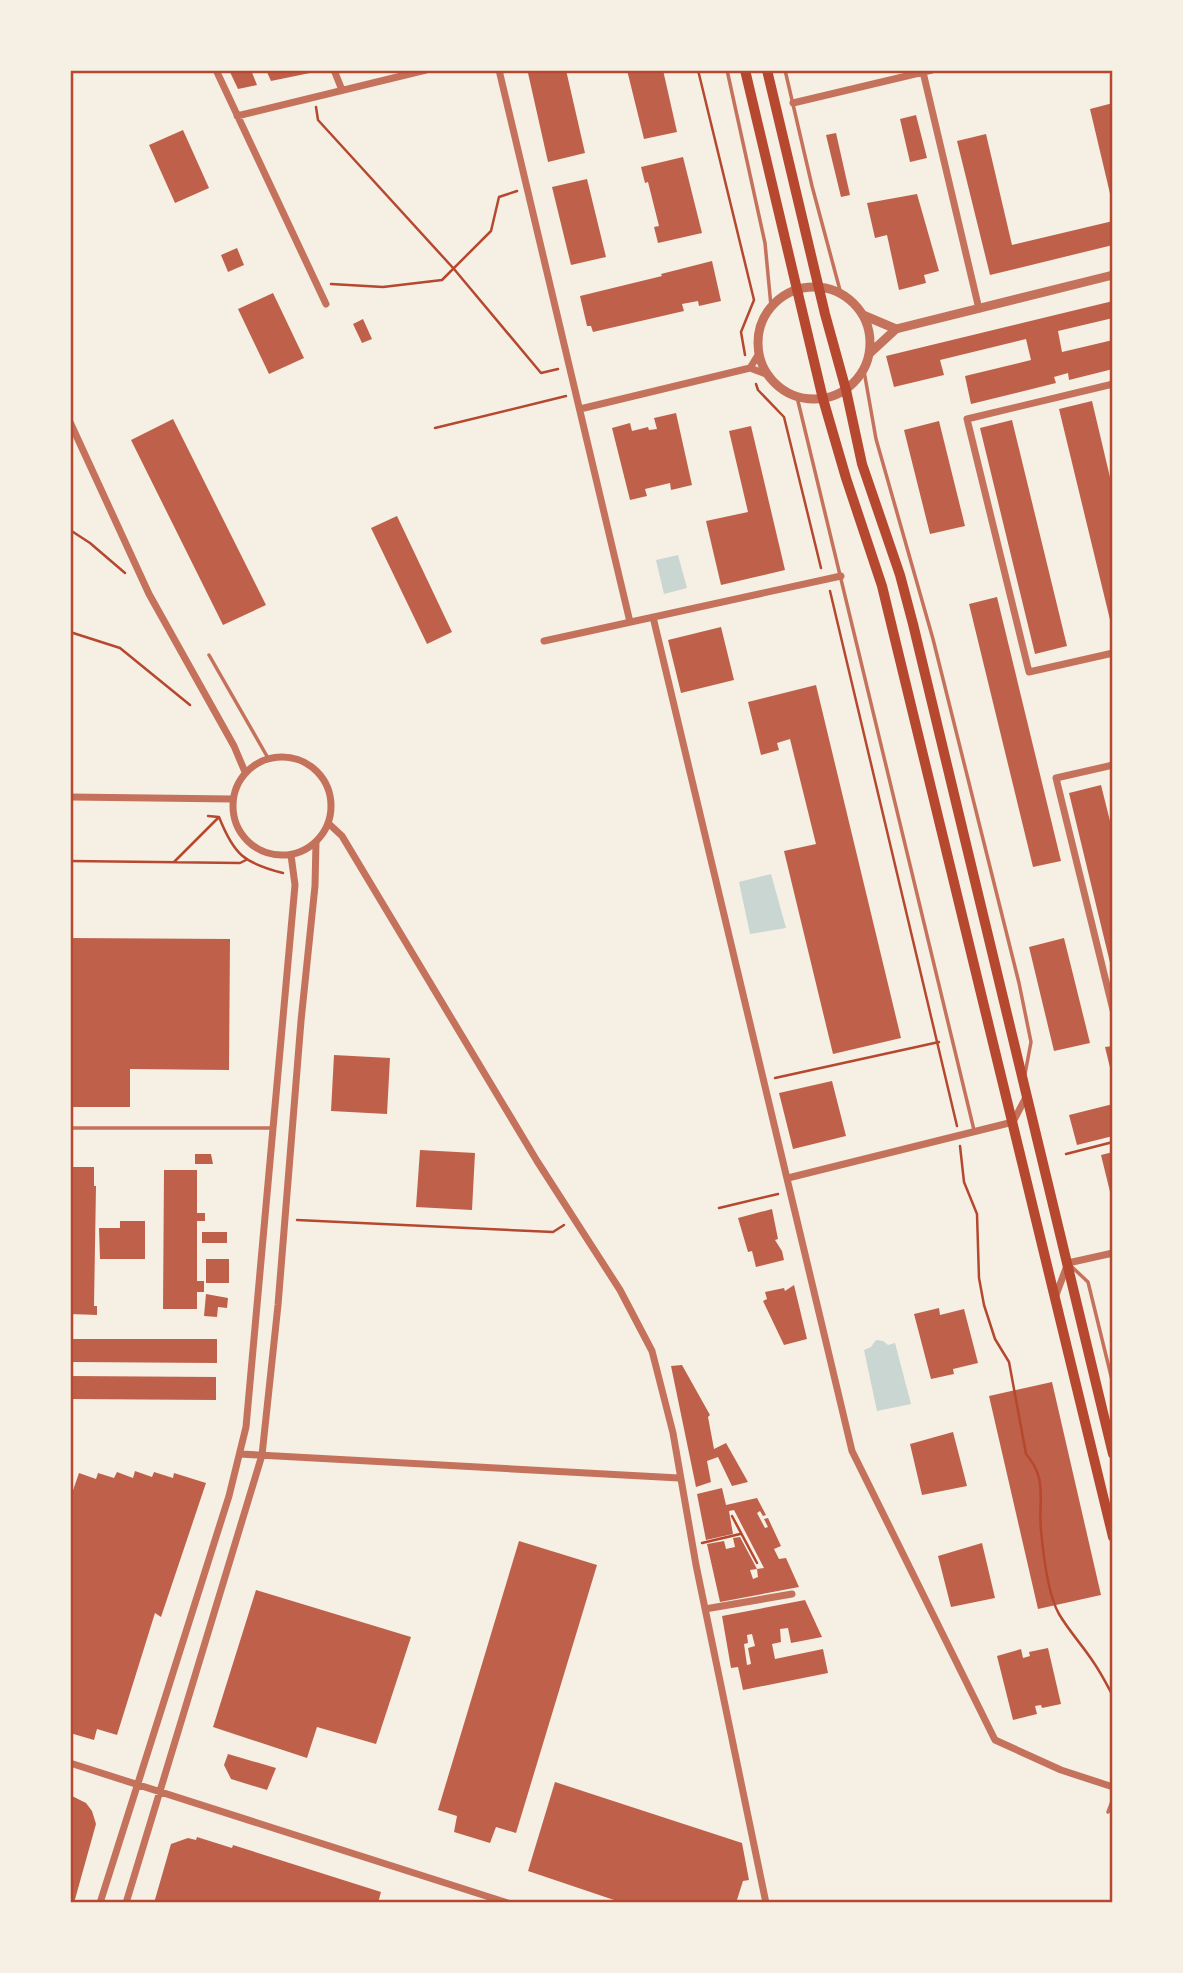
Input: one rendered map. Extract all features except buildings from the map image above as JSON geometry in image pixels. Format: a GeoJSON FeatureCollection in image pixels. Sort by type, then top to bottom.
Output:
{"type":"FeatureCollection","features":[{"type":"Feature","properties":{"kind":"main road"},"geometry":{"type":"LineString","coordinates":[[744,70],[823,399],[882,586],[1113,1537]]}},
{"type":"Feature","properties":{"kind":"main road"},"geometry":{"type":"LineString","coordinates":[[767,70],[862,464],[909,611],[1113,1454]]}},
{"type":"Feature","properties":{"kind":"street"},"geometry":{"type":"LineString","coordinates":[[216,70],[326,304]]}},
{"type":"Feature","properties":{"kind":"street"},"geometry":{"type":"LineString","coordinates":[[334,70],[342,90]]}},
{"type":"Feature","properties":{"kind":"street"},"geometry":{"type":"LineString","coordinates":[[237,116],[426,70]]}},
{"type":"Feature","properties":{"kind":"street"},"geometry":{"type":"LineString","coordinates":[[499,70],[630,622]]}},
{"type":"Feature","properties":{"kind":"street"},"geometry":{"type":"LineString","coordinates":[[793,103],[932,70]]}},
{"type":"Feature","properties":{"kind":"street"},"geometry":{"type":"LineString","coordinates":[[923,72],[979,309]]}},
{"type":"Feature","properties":{"kind":"street"},"geometry":{"type":"LineString","coordinates":[[870,353],[896,329],[1113,275]]}},
{"type":"Feature","properties":{"kind":"street"},"geometry":{"type":"LineString","coordinates":[[580,409],[750,368],[766,374],[785,392],[797,397],[823,399],[846,390],[863,371],[870,353],[870,335],[863,315],[856,305],[841,294],[819,287],[798,289],[783,296],[771,306],[762,320],[758,335],[758,355],[766,374]]}},
{"type":"Feature","properties":{"kind":"street"},"geometry":{"type":"LineString","coordinates":[[863,315],[896,329]]}},
{"type":"Feature","properties":{"kind":"street"},"geometry":{"type":"LineString","coordinates":[[750,368],[758,355]]}},
{"type":"Feature","properties":{"kind":"street"},"geometry":{"type":"LineString","coordinates":[[1113,384],[967,419],[1029,672],[1113,653]]}},
{"type":"Feature","properties":{"kind":"street"},"geometry":{"type":"LineString","coordinates":[[70,422],[149,594],[246,772]]}},
{"type":"Feature","properties":{"kind":"street"},"geometry":{"type":"LineString","coordinates":[[544,641],[841,576]]}},
{"type":"Feature","properties":{"kind":"street"},"geometry":{"type":"LineString","coordinates":[[653,617],[852,1451],[995,1740],[1061,1770],[1113,1787]]}},
{"type":"Feature","properties":{"kind":"street"},"geometry":{"type":"LineString","coordinates":[[268,758],[298,759],[312,767],[323,778],[329,792],[331,807],[328,823],[316,842],[291,855],[275,855],[261,851],[247,842],[238,830],[233,815],[232,799],[239,780],[246,772],[268,758]]}},
{"type":"Feature","properties":{"kind":"street"},"geometry":{"type":"LineString","coordinates":[[1113,765],[1056,778],[1113,1010]]}},
{"type":"Feature","properties":{"kind":"street"},"geometry":{"type":"LineString","coordinates":[[70,797],[232,799]]}},
{"type":"Feature","properties":{"kind":"street"},"geometry":{"type":"LineString","coordinates":[[328,823],[342,836],[574,1219],[627,1301],[652,1350],[673,1433],[692,1545],[766,1903]]}},
{"type":"Feature","properties":{"kind":"street"},"geometry":{"type":"LineString","coordinates":[[126,1903],[262,1455],[315,886],[316,842]]}},
{"type":"Feature","properties":{"kind":"street"},"geometry":{"type":"LineString","coordinates":[[100,1903],[229,1496],[249,1405],[295,885],[291,855]]}},
{"type":"Feature","properties":{"kind":"street"},"geometry":{"type":"LineString","coordinates":[[788,1178],[1013,1122],[1026,1097]]}},
{"type":"Feature","properties":{"kind":"street"},"geometry":{"type":"LineString","coordinates":[[1056,1296],[1068,1263],[1113,1253]]}},
{"type":"Feature","properties":{"kind":"street"},"geometry":{"type":"LineString","coordinates":[[240,1454],[679,1478]]}},
{"type":"Feature","properties":{"kind":"street"},"geometry":{"type":"LineString","coordinates":[[705,1609],[792,1594]]}},
{"type":"Feature","properties":{"kind":"street"},"geometry":{"type":"LineString","coordinates":[[70,1763],[508,1903]]}},
{"type":"Feature","properties":{"kind":"lane"},"geometry":{"type":"LineString","coordinates":[[727,70],[765,243],[771,306]]}},
{"type":"Feature","properties":{"kind":"lane"},"geometry":{"type":"LineString","coordinates":[[785,70],[841,294]]}},
{"type":"Feature","properties":{"kind":"lane"},"geometry":{"type":"LineString","coordinates":[[863,371],[876,439],[933,639],[1019,983],[1031,1042],[1023,1083]]}},
{"type":"Feature","properties":{"kind":"lane"},"geometry":{"type":"LineString","coordinates":[[797,397],[974,1131]]}},
{"type":"Feature","properties":{"kind":"lane"},"geometry":{"type":"LineString","coordinates":[[209,655],[268,758]]}},
{"type":"Feature","properties":{"kind":"lane"},"geometry":{"type":"LineString","coordinates":[[70,1128],[273,1128]]}},
{"type":"Feature","properties":{"kind":"lane"},"geometry":{"type":"LineString","coordinates":[[1068,1263],[1088,1282],[1113,1384]]}},
{"type":"Feature","properties":{"kind":"lane"},"geometry":{"type":"LineString","coordinates":[[1108,1812],[1113,1799]]}},
{"type":"Feature","properties":{"kind":"path"},"geometry":{"type":"LineString","coordinates":[[698,70],[754,300],[741,332],[743,349],[758,390],[784,417],[824,579],[830,592],[959,1135],[964,1182],[977,1214],[979,1278],[984,1306],[995,1339],[1009,1362],[1026,1454],[1035,1464],[1040,1478],[1042,1492],[1038,1507],[1044,1561],[1058,1612],[1094,1662],[1113,1696]]}},
{"type":"Feature","properties":{"kind":"path"},"geometry":{"type":"LineString","coordinates":[[314,97],[318,120],[454,269],[541,373],[569,366]]}},
{"type":"Feature","properties":{"kind":"path"},"geometry":{"type":"LineString","coordinates":[[317,284],[383,287],[442,280],[491,230],[499,197],[527,188]]}},
{"type":"Feature","properties":{"kind":"path"},"geometry":{"type":"LineString","coordinates":[[435,428],[576,394]]}},
{"type":"Feature","properties":{"kind":"path"},"geometry":{"type":"LineString","coordinates":[[70,530],[125,573]]}},
{"type":"Feature","properties":{"kind":"path"},"geometry":{"type":"LineString","coordinates":[[70,632],[120,648],[190,705]]}},
{"type":"Feature","properties":{"kind":"path"},"geometry":{"type":"LineString","coordinates":[[208,816],[219,817]]}},
{"type":"Feature","properties":{"kind":"path"},"geometry":{"type":"LineString","coordinates":[[219,817],[229,842],[246,860],[284,874],[285,884],[295,885]]}},
{"type":"Feature","properties":{"kind":"path"},"geometry":{"type":"LineString","coordinates":[[174,862],[219,817]]}},
{"type":"Feature","properties":{"kind":"path"},"geometry":{"type":"LineString","coordinates":[[70,861],[240,863],[246,860]]}},
{"type":"Feature","properties":{"kind":"path"},"geometry":{"type":"LineString","coordinates":[[765,1080],[953,1039]]}},
{"type":"Feature","properties":{"kind":"path"},"geometry":{"type":"LineString","coordinates":[[1066,1154],[1113,1142]]}},
{"type":"Feature","properties":{"kind":"path"},"geometry":{"type":"LineString","coordinates":[[719,1208],[792,1191]]}},
{"type":"Feature","properties":{"kind":"path"},"geometry":{"type":"LineString","coordinates":[[285,1219],[553,1232],[574,1219]]}},
{"type":"Feature","properties":{"kind":"path"},"geometry":{"type":"LineString","coordinates":[[732,1516],[757,1563]]}},
{"type":"Feature","properties":{"kind":"path"},"geometry":{"type":"LineString","coordinates":[[692,1545],[741,1534]]}},
{"type":"Feature","properties":{"kind":"shaded area"},"geometry":{"type":"Polygon","coordinates":[[[678,555],[687,588],[664,594],[656,560],[678,555]]]}},
{"type":"Feature","properties":{"kind":"shaded area"},"geometry":{"type":"Polygon","coordinates":[[[771,874],[786,928],[750,934],[739,882],[771,874]]]}},
{"type":"Feature","properties":{"kind":"shaded area"},"geometry":{"type":"Polygon","coordinates":[[[876,1340],[888,1345],[895,1343],[911,1404],[877,1411],[864,1350],[871,1347],[876,1340]]]}}]}
